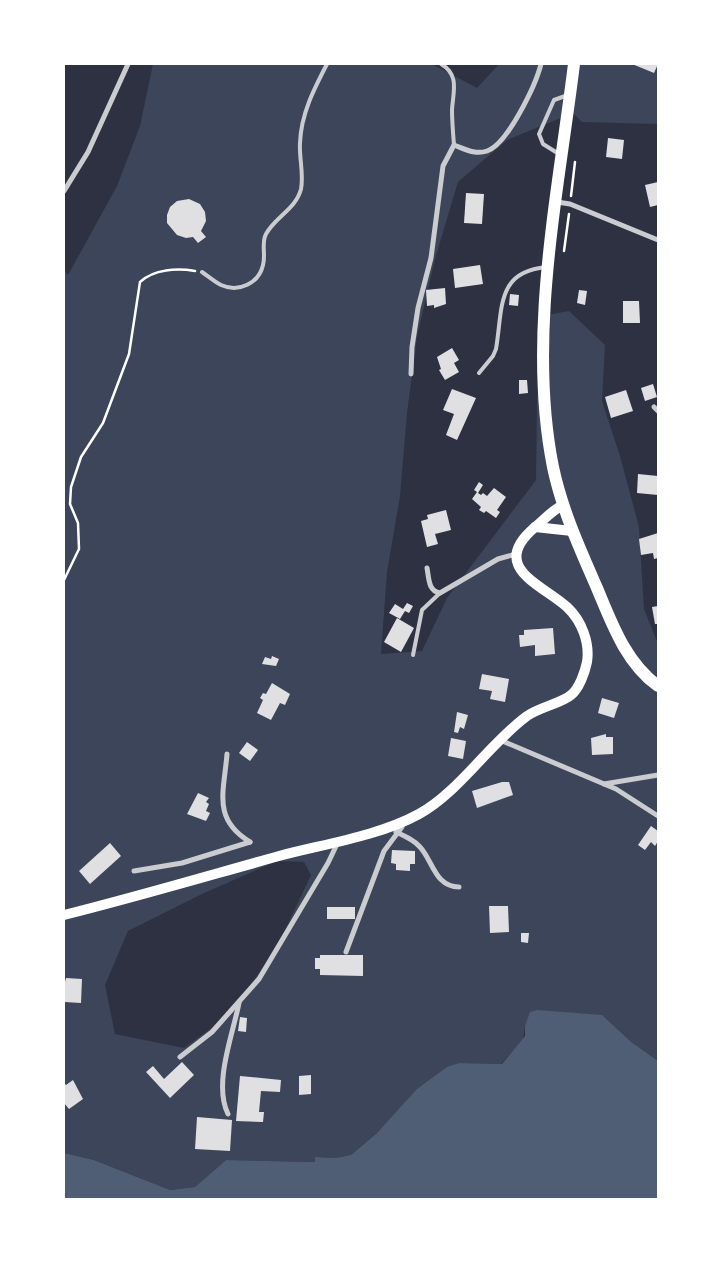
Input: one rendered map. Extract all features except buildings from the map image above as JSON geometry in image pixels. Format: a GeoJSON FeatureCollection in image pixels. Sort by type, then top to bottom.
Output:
{"type":"FeatureCollection","features":[{"type":"Feature","properties":{"kind":"main road"},"geometry":{"type":"LineString","coordinates":[[574,64],[570,95],[569,157],[557,202],[544,324],[543,374],[546,423],[553,467],[572,531],[614,628],[632,662],[658,686]]}},
{"type":"Feature","properties":{"kind":"main road"},"geometry":{"type":"LineString","coordinates":[[64,915],[146,895],[213,874],[402,823],[437,802],[500,740],[527,717],[544,706],[571,695],[579,683],[588,655],[583,629],[577,618],[567,607],[536,586],[520,571],[517,553],[521,541],[554,509],[563,505]]}},
{"type":"Feature","properties":{"kind":"main road"},"geometry":{"type":"LineString","coordinates":[[535,527],[572,531]]}},
{"type":"Feature","properties":{"kind":"street"},"geometry":{"type":"LineString","coordinates":[[64,191],[88,152],[128,64]]}},
{"type":"Feature","properties":{"kind":"street"},"geometry":{"type":"LineString","coordinates":[[411,374],[412,347],[418,308],[431,258],[442,166],[454,145],[476,153],[489,150],[504,136],[520,112],[541,64]]}},
{"type":"Feature","properties":{"kind":"street"},"geometry":{"type":"LineString","coordinates":[[557,202],[570,204],[658,240]]}},
{"type":"Feature","properties":{"kind":"street"},"geometry":{"type":"LineString","coordinates":[[427,568],[430,587],[435,592],[440,593],[498,560],[517,553]]}},
{"type":"Feature","properties":{"kind":"street"},"geometry":{"type":"LineString","coordinates":[[500,740],[603,784],[658,816]]}},
{"type":"Feature","properties":{"kind":"street"},"geometry":{"type":"LineString","coordinates":[[134,871],[182,863],[250,842],[228,824],[223,811],[227,754]]}},
{"type":"Feature","properties":{"kind":"street"},"geometry":{"type":"LineString","coordinates":[[603,784],[658,775]]}},
{"type":"Feature","properties":{"kind":"street"},"geometry":{"type":"LineString","coordinates":[[346,952],[384,851],[396,832],[402,827],[402,823]]}},
{"type":"Feature","properties":{"kind":"street"},"geometry":{"type":"LineString","coordinates":[[396,832],[420,846],[443,882],[453,887],[459,887]]}},
{"type":"Feature","properties":{"kind":"street"},"geometry":{"type":"LineString","coordinates":[[180,1057],[212,1032],[259,979],[328,863],[338,841]]}},
{"type":"Feature","properties":{"kind":"street"},"geometry":{"type":"LineString","coordinates":[[228,1114],[222,1103],[222,1088],[240,1002]]}},
{"type":"Feature","properties":{"kind":"lane"},"geometry":{"type":"LineString","coordinates":[[202,272],[221,285],[232,288],[250,284],[258,278],[263,264],[266,233],[292,206],[301,189],[300,145],[304,119],[313,90],[327,64]]}},
{"type":"Feature","properties":{"kind":"lane"},"geometry":{"type":"LineString","coordinates":[[442,64],[453,75],[455,88],[452,110],[454,145]]}},
{"type":"Feature","properties":{"kind":"lane"},"geometry":{"type":"LineString","coordinates":[[569,157],[543,144],[539,134],[554,100],[570,95]]}},
{"type":"Feature","properties":{"kind":"lane"},"geometry":{"type":"LineString","coordinates":[[479,373],[493,356],[496,348],[509,285],[523,272],[549,267]]}},
{"type":"Feature","properties":{"kind":"lane"},"geometry":{"type":"LineString","coordinates":[[413,655],[422,610],[430,600],[440,593]]}},
{"type":"Feature","properties":{"kind":"path"},"geometry":{"type":"LineString","coordinates":[[564,253],[570,204],[569,157]]}},
{"type":"Feature","properties":{"kind":"path"},"geometry":{"type":"LineString","coordinates":[[64,580],[79,548],[78,523],[70,504],[71,487],[80,457],[103,423],[129,354],[140,282],[147,276],[160,272],[185,270],[202,272]]}},
{"type":"Feature","properties":{"kind":"shaded area"},"geometry":{"type":"Polygon","coordinates":[[[153,64],[432,64],[477,88],[499,64],[658,64],[658,124],[582,122],[573,113],[507,140],[458,182],[435,259],[417,337],[407,413],[400,496],[387,572],[381,654],[422,651],[447,598],[536,480],[537,398],[547,315],[569,311],[605,345],[602,401],[620,456],[639,527],[644,609],[658,644],[658,1061],[630,1041],[525,1026],[523,1040],[501,1064],[459,1063],[351,1155],[335,1158],[315,1157],[315,1162],[226,1160],[195,1187],[170,1190],[94,1160],[64,1153],[64,270],[68,275],[117,186],[140,126],[153,64]],[[277,861],[202,894],[128,931],[105,985],[115,1034],[184,1048],[228,1016],[276,949],[311,875],[304,862],[277,861]]]}},
{"type":"Feature","properties":{"kind":"shaded area"},"geometry":{"type":"Polygon","coordinates":[[[537,1010],[602,1015],[630,1041],[658,1061],[658,1199],[64,1199],[64,1153],[94,1160],[170,1190],[195,1187],[226,1160],[315,1162],[315,1157],[335,1158],[351,1155],[377,1133],[417,1089],[447,1067],[459,1063],[502,1064],[525,1036],[525,1026],[530,1012],[537,1010]]]}}]}
